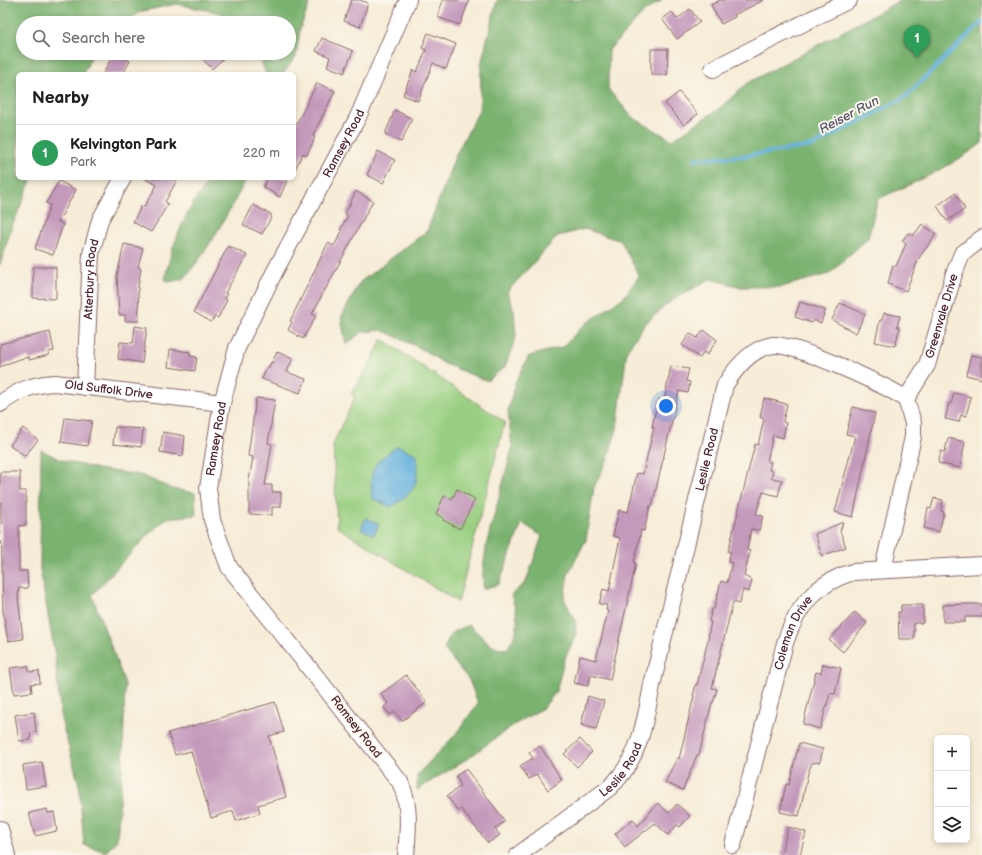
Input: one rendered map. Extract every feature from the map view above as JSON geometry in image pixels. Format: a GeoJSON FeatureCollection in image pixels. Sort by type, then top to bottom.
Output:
{"type":"FeatureCollection","features":[{"type":"Feature","properties":{"kind":"street","name":"Ramsey Road"},"geometry":{"type":"LineString","coordinates":[[406,855],[408,820],[405,794],[400,782],[229,567],[212,520],[208,488],[222,403],[237,348],[275,271],[358,117],[408,0]]}},
{"type":"Feature","properties":{"kind":"street"},"geometry":{"type":"LineString","coordinates":[[713,69],[849,0]]}},
{"type":"Feature","properties":{"kind":"street","name":"Atterbury Road"},"geometry":{"type":"LineString","coordinates":[[85,387],[91,254],[100,220],[122,180]]}},
{"type":"Feature","properties":{"kind":"street","name":"Greenvale Drive"},"geometry":{"type":"LineString","coordinates":[[906,399],[927,365],[954,274],[962,254],[982,238]]}},
{"type":"Feature","properties":{"kind":"street","name":"Leslie Road"},"geometry":{"type":"LineString","coordinates":[[518,855],[609,788],[622,777],[632,760],[643,731],[652,685],[725,385],[735,368],[746,359],[772,345],[790,347],[886,386],[906,399]]}},
{"type":"Feature","properties":{"kind":"street","name":"Old Suffolk Drive"},"geometry":{"type":"LineString","coordinates":[[0,404],[21,390],[38,384],[55,383],[222,403]]}},
{"type":"Feature","properties":{"kind":"street"},"geometry":{"type":"LineString","coordinates":[[883,569],[913,437],[913,423],[906,399]]}},
{"type":"Feature","properties":{"kind":"street","name":"Coleman Drive"},"geometry":{"type":"LineString","coordinates":[[733,845],[791,624],[800,608],[816,592],[834,578],[853,572],[883,569],[982,565]]}},
{"type":"Feature","properties":{"kind":"street"},"geometry":{"type":"LineString","coordinates":[[0,829],[7,855]]}},
{"type":"Feature","properties":{"kind":"green space"},"geometry":{"type":"Polygon","coordinates":[[[0,0],[311,0],[300,29],[296,57],[296,16],[225,16],[221,13],[176,4],[139,12],[134,16],[16,16],[16,60],[90,60],[84,72],[16,72],[16,180],[31,180],[11,229],[0,265],[0,0]]]}},
{"type":"Feature","properties":{"kind":"green space"},"geometry":{"type":"Polygon","coordinates":[[[497,0],[662,0],[644,12],[609,50],[608,89],[632,117],[672,140],[721,107],[746,84],[901,0],[982,0],[982,143],[958,160],[919,181],[878,199],[868,238],[829,274],[781,287],[741,287],[710,279],[671,301],[645,324],[627,350],[617,429],[607,461],[594,487],[586,540],[568,574],[564,599],[575,619],[576,635],[564,660],[556,692],[543,708],[512,726],[470,757],[417,790],[417,775],[456,734],[478,703],[469,680],[444,649],[451,633],[469,625],[492,646],[507,649],[517,629],[516,611],[511,595],[526,582],[542,536],[522,523],[499,584],[483,589],[483,568],[487,542],[512,449],[508,411],[515,383],[529,356],[562,347],[584,325],[624,297],[639,276],[621,241],[585,229],[558,236],[507,292],[514,310],[516,337],[505,367],[487,381],[445,364],[422,349],[381,330],[362,332],[346,345],[341,318],[360,282],[427,231],[456,154],[480,109],[481,64],[497,0]]]}},
{"type":"Feature","properties":{"kind":"green space"},"geometry":{"type":"Polygon","coordinates":[[[261,60],[294,60],[285,72],[265,72],[261,60]]]}},
{"type":"Feature","properties":{"kind":"green space"},"geometry":{"type":"Polygon","coordinates":[[[209,180],[246,180],[218,230],[184,279],[169,282],[165,279],[176,238],[202,189],[209,180]]]}},
{"type":"Feature","properties":{"kind":"green space"},"geometry":{"type":"Polygon","coordinates":[[[382,339],[505,422],[458,602],[337,527],[333,444],[355,397],[351,394],[373,358],[382,339]]]}},
{"type":"Feature","properties":{"kind":"green space"},"geometry":{"type":"Polygon","coordinates":[[[41,450],[62,460],[97,469],[141,475],[173,489],[195,493],[196,515],[167,518],[148,535],[92,595],[125,684],[123,758],[117,840],[106,852],[84,845],[79,785],[61,719],[55,656],[40,569],[41,450]]]}},
{"type":"Feature","properties":{"kind":"water"},"geometry":{"type":"Polygon","coordinates":[[[398,446],[417,455],[417,474],[416,481],[411,491],[391,507],[372,498],[372,473],[378,462],[398,446]]]}},
{"type":"Feature","properties":{"kind":"water"},"geometry":{"type":"Polygon","coordinates":[[[366,518],[379,524],[374,535],[361,529],[366,518]]]}},
{"type":"Feature","properties":{"kind":"building"},"geometry":{"type":"Polygon","coordinates":[[[351,0],[360,0],[368,3],[360,27],[344,21],[351,0]]]}},
{"type":"Feature","properties":{"kind":"building"},"geometry":{"type":"Polygon","coordinates":[[[443,0],[469,0],[460,25],[437,17],[443,0]]]}},
{"type":"Feature","properties":{"kind":"building"},"geometry":{"type":"Polygon","coordinates":[[[720,0],[764,0],[734,15],[735,17],[721,24],[711,5],[720,0]]]}},
{"type":"Feature","properties":{"kind":"building"},"geometry":{"type":"Polygon","coordinates":[[[690,9],[700,22],[677,39],[662,19],[672,12],[677,19],[690,9]]]}},
{"type":"Feature","properties":{"kind":"building"},"geometry":{"type":"Polygon","coordinates":[[[428,33],[456,44],[446,69],[433,63],[418,101],[403,95],[413,70],[417,72],[426,50],[422,48],[428,33]]]}},
{"type":"Feature","properties":{"kind":"building"},"geometry":{"type":"Polygon","coordinates":[[[322,38],[353,51],[344,73],[327,66],[330,57],[316,51],[322,38]]]}},
{"type":"Feature","properties":{"kind":"building"},"geometry":{"type":"Polygon","coordinates":[[[651,49],[668,49],[667,75],[651,75],[651,49]]]}},
{"type":"Feature","properties":{"kind":"building"},"geometry":{"type":"Polygon","coordinates":[[[110,60],[130,61],[124,72],[104,72],[110,60]]]}},
{"type":"Feature","properties":{"kind":"building"},"geometry":{"type":"Polygon","coordinates":[[[204,60],[222,60],[212,69],[204,60]]]}},
{"type":"Feature","properties":{"kind":"building"},"geometry":{"type":"Polygon","coordinates":[[[317,83],[335,91],[315,131],[313,136],[315,137],[307,155],[303,153],[296,167],[296,125],[317,83]]]}},
{"type":"Feature","properties":{"kind":"building"},"geometry":{"type":"Polygon","coordinates":[[[679,92],[698,114],[684,125],[665,103],[679,92]]]}},
{"type":"Feature","properties":{"kind":"building"},"geometry":{"type":"Polygon","coordinates":[[[395,110],[412,119],[401,142],[385,134],[395,110]]]}},
{"type":"Feature","properties":{"kind":"building"},"geometry":{"type":"Polygon","coordinates":[[[378,151],[395,160],[383,183],[367,175],[378,151]]]}},
{"type":"Feature","properties":{"kind":"building"},"geometry":{"type":"Polygon","coordinates":[[[148,180],[177,180],[165,202],[168,204],[151,232],[133,222],[142,205],[144,207],[157,185],[148,180]]]}},
{"type":"Feature","properties":{"kind":"building"},"geometry":{"type":"Polygon","coordinates":[[[267,180],[287,180],[280,197],[263,187],[267,180]]]}},
{"type":"Feature","properties":{"kind":"building"},"geometry":{"type":"Polygon","coordinates":[[[59,181],[76,190],[58,222],[63,224],[53,255],[35,249],[50,205],[46,203],[59,181]]]}},
{"type":"Feature","properties":{"kind":"building"},"geometry":{"type":"Polygon","coordinates":[[[356,191],[373,201],[312,314],[316,316],[303,339],[288,330],[292,322],[290,321],[328,243],[334,246],[342,231],[340,230],[348,216],[345,214],[356,191]]]}},
{"type":"Feature","properties":{"kind":"building"},"geometry":{"type":"Polygon","coordinates":[[[955,193],[965,209],[947,221],[937,206],[955,193]]]}},
{"type":"Feature","properties":{"kind":"building"},"geometry":{"type":"Polygon","coordinates":[[[253,205],[271,214],[271,218],[262,234],[243,225],[253,205]]]}},
{"type":"Feature","properties":{"kind":"building"},"geometry":{"type":"Polygon","coordinates":[[[922,224],[936,234],[919,258],[906,291],[888,284],[893,265],[896,266],[906,244],[902,241],[908,233],[913,236],[922,224]]]}},
{"type":"Feature","properties":{"kind":"building"},"geometry":{"type":"Polygon","coordinates":[[[124,244],[143,248],[138,267],[141,268],[138,286],[139,321],[125,321],[125,315],[119,315],[117,276],[124,244]]]}},
{"type":"Feature","properties":{"kind":"building"},"geometry":{"type":"Polygon","coordinates":[[[228,246],[247,255],[225,293],[227,294],[224,298],[227,300],[218,318],[215,316],[211,322],[194,312],[228,246]]]}},
{"type":"Feature","properties":{"kind":"building"},"geometry":{"type":"Polygon","coordinates":[[[33,267],[56,267],[56,299],[33,298],[33,267]]]}},
{"type":"Feature","properties":{"kind":"building"},"geometry":{"type":"Polygon","coordinates":[[[800,302],[825,310],[821,323],[813,320],[812,323],[795,317],[800,302]]]}},
{"type":"Feature","properties":{"kind":"building"},"geometry":{"type":"Polygon","coordinates":[[[840,303],[865,314],[856,333],[832,320],[840,303]]]}},
{"type":"Feature","properties":{"kind":"building"},"geometry":{"type":"Polygon","coordinates":[[[884,313],[900,316],[897,327],[900,327],[895,346],[875,342],[880,320],[882,320],[884,313]]]}},
{"type":"Feature","properties":{"kind":"building"},"geometry":{"type":"Polygon","coordinates":[[[135,326],[147,328],[142,363],[118,359],[120,342],[133,343],[135,326]]]}},
{"type":"Feature","properties":{"kind":"building"},"geometry":{"type":"Polygon","coordinates":[[[704,330],[717,340],[707,355],[704,352],[700,358],[682,345],[690,333],[697,338],[704,330]]]}},
{"type":"Feature","properties":{"kind":"building"},"geometry":{"type":"Polygon","coordinates":[[[50,332],[54,351],[48,352],[49,355],[29,360],[29,357],[16,360],[0,367],[0,344],[50,332]]]}},
{"type":"Feature","properties":{"kind":"building"},"geometry":{"type":"Polygon","coordinates":[[[170,349],[190,352],[190,356],[197,357],[195,371],[168,367],[170,349]]]}},
{"type":"Feature","properties":{"kind":"building"},"geometry":{"type":"Polygon","coordinates":[[[277,352],[293,358],[287,372],[306,379],[300,393],[262,379],[267,367],[269,367],[271,362],[272,363],[277,352]]]}},
{"type":"Feature","properties":{"kind":"building"},"geometry":{"type":"Polygon","coordinates":[[[971,355],[982,357],[982,379],[966,375],[971,355]]]}},
{"type":"Feature","properties":{"kind":"building"},"geometry":{"type":"Polygon","coordinates":[[[671,366],[689,369],[686,381],[690,382],[688,393],[679,391],[652,506],[650,506],[644,531],[641,530],[634,563],[636,563],[610,680],[591,675],[588,686],[574,683],[580,656],[596,660],[608,611],[606,610],[607,605],[599,604],[603,589],[609,591],[620,538],[613,536],[619,510],[628,512],[637,473],[643,474],[654,427],[652,427],[655,413],[659,399],[664,401],[671,366]]]}},
{"type":"Feature","properties":{"kind":"building"},"geometry":{"type":"Polygon","coordinates":[[[954,393],[971,397],[966,416],[961,415],[959,422],[945,419],[949,403],[951,404],[954,393]]]}},
{"type":"Feature","properties":{"kind":"building"},"geometry":{"type":"Polygon","coordinates":[[[256,398],[275,400],[268,443],[272,444],[265,485],[272,485],[272,492],[281,492],[281,507],[272,507],[272,515],[249,514],[249,480],[253,457],[248,456],[256,398]]]}},
{"type":"Feature","properties":{"kind":"building"},"geometry":{"type":"Polygon","coordinates":[[[764,398],[787,404],[783,422],[786,423],[783,438],[773,435],[767,461],[771,462],[769,470],[773,471],[771,478],[782,480],[778,496],[763,492],[756,514],[763,516],[759,530],[751,529],[747,550],[750,551],[744,576],[752,580],[749,592],[743,590],[739,604],[733,602],[712,688],[717,689],[713,703],[712,702],[699,755],[697,755],[683,790],[665,783],[677,758],[679,759],[693,696],[709,636],[711,622],[709,621],[712,609],[714,609],[721,581],[727,583],[732,563],[728,562],[731,552],[728,552],[755,444],[758,445],[764,419],[760,417],[764,398]]]}},
{"type":"Feature","properties":{"kind":"building"},"geometry":{"type":"Polygon","coordinates":[[[853,407],[875,413],[853,517],[835,512],[855,436],[846,434],[853,407]]]}},
{"type":"Feature","properties":{"kind":"building"},"geometry":{"type":"Polygon","coordinates":[[[65,418],[92,421],[87,446],[61,442],[65,418]]]}},
{"type":"Feature","properties":{"kind":"building"},"geometry":{"type":"Polygon","coordinates":[[[115,427],[143,429],[141,447],[113,444],[115,427]]]}},
{"type":"Feature","properties":{"kind":"building"},"geometry":{"type":"Polygon","coordinates":[[[23,428],[38,440],[25,456],[10,445],[23,428]]]}},
{"type":"Feature","properties":{"kind":"building"},"geometry":{"type":"Polygon","coordinates":[[[163,432],[185,436],[183,456],[160,452],[163,432]]]}},
{"type":"Feature","properties":{"kind":"building"},"geometry":{"type":"Polygon","coordinates":[[[948,438],[965,442],[960,468],[938,463],[941,451],[945,452],[948,438]]]}},
{"type":"Feature","properties":{"kind":"building"},"geometry":{"type":"Polygon","coordinates":[[[0,472],[20,472],[20,491],[26,491],[26,525],[19,526],[19,571],[27,571],[28,588],[19,588],[18,597],[23,639],[8,641],[3,612],[0,472]]]}},
{"type":"Feature","properties":{"kind":"building"},"geometry":{"type":"Polygon","coordinates":[[[457,489],[475,499],[460,529],[443,520],[444,518],[436,514],[444,496],[452,499],[457,489]]]}},
{"type":"Feature","properties":{"kind":"building"},"geometry":{"type":"Polygon","coordinates":[[[934,498],[943,500],[941,511],[944,512],[939,532],[924,528],[928,508],[931,509],[934,498]]]}},
{"type":"Feature","properties":{"kind":"building"},"geometry":{"type":"Polygon","coordinates":[[[843,522],[840,531],[846,547],[822,556],[815,534],[843,522]]]}},
{"type":"Feature","properties":{"kind":"building"},"geometry":{"type":"Polygon","coordinates":[[[982,604],[982,617],[965,617],[965,622],[943,622],[943,605],[982,604]]]}},
{"type":"Feature","properties":{"kind":"building"},"geometry":{"type":"Polygon","coordinates":[[[901,605],[923,605],[923,623],[914,623],[914,639],[899,639],[898,612],[901,612],[901,605]]]}},
{"type":"Feature","properties":{"kind":"building"},"geometry":{"type":"Polygon","coordinates":[[[855,612],[867,623],[843,652],[829,640],[855,612]]]}},
{"type":"Feature","properties":{"kind":"building"},"geometry":{"type":"Polygon","coordinates":[[[823,664],[841,668],[835,694],[830,693],[820,729],[803,724],[816,672],[821,673],[823,664]]]}},
{"type":"Feature","properties":{"kind":"building"},"geometry":{"type":"Polygon","coordinates":[[[28,666],[29,672],[39,671],[40,683],[31,684],[32,692],[14,694],[10,668],[28,666]]]}},
{"type":"Feature","properties":{"kind":"building"},"geometry":{"type":"Polygon","coordinates":[[[406,675],[427,702],[402,721],[395,712],[390,715],[384,707],[388,703],[381,694],[406,675]]]}},
{"type":"Feature","properties":{"kind":"building"},"geometry":{"type":"Polygon","coordinates":[[[588,696],[604,701],[596,729],[581,725],[588,696]]]}},
{"type":"Feature","properties":{"kind":"building"},"geometry":{"type":"Polygon","coordinates":[[[275,702],[284,732],[269,736],[286,797],[258,805],[260,813],[236,821],[233,811],[211,818],[191,751],[175,755],[168,733],[275,702]]]}},
{"type":"Feature","properties":{"kind":"building"},"geometry":{"type":"Polygon","coordinates":[[[34,712],[36,732],[30,733],[31,740],[19,741],[15,715],[34,712]]]}},
{"type":"Feature","properties":{"kind":"building"},"geometry":{"type":"Polygon","coordinates":[[[580,739],[592,752],[577,767],[564,754],[580,739]]]}},
{"type":"Feature","properties":{"kind":"building"},"geometry":{"type":"Polygon","coordinates":[[[799,743],[823,749],[820,762],[812,763],[808,773],[799,816],[780,812],[786,784],[789,785],[799,743]]]}},
{"type":"Feature","properties":{"kind":"building"},"geometry":{"type":"Polygon","coordinates":[[[540,746],[562,780],[548,790],[537,774],[529,779],[520,766],[533,758],[529,753],[540,746]]]}},
{"type":"Feature","properties":{"kind":"building"},"geometry":{"type":"Polygon","coordinates":[[[42,762],[46,786],[26,789],[23,765],[42,762]]]}},
{"type":"Feature","properties":{"kind":"building"},"geometry":{"type":"Polygon","coordinates":[[[466,769],[505,821],[495,829],[500,835],[488,843],[461,809],[458,811],[447,796],[461,786],[456,776],[466,769]]]}},
{"type":"Feature","properties":{"kind":"building"},"geometry":{"type":"Polygon","coordinates":[[[658,803],[669,813],[677,804],[690,816],[680,827],[677,825],[668,835],[655,823],[625,847],[615,834],[633,819],[638,826],[658,803]]]}},
{"type":"Feature","properties":{"kind":"building"},"geometry":{"type":"Polygon","coordinates":[[[47,809],[48,813],[54,812],[57,831],[35,836],[29,813],[47,809]]]}},
{"type":"Feature","properties":{"kind":"building"},"geometry":{"type":"Polygon","coordinates":[[[788,827],[806,832],[800,855],[781,855],[788,827]]]}},
{"type":"Feature","properties":{"kind":"waterway","name":"Reiser Run"},"geometry":{"type":"LineString","coordinates":[[695,159],[745,156],[812,146],[904,98],[982,22]]}},
{"type":"Feature","properties":{"kind":"place","name":"Kelvington Park"},"geometry":{"type":"Point","coordinates":[917,58]}}]}
